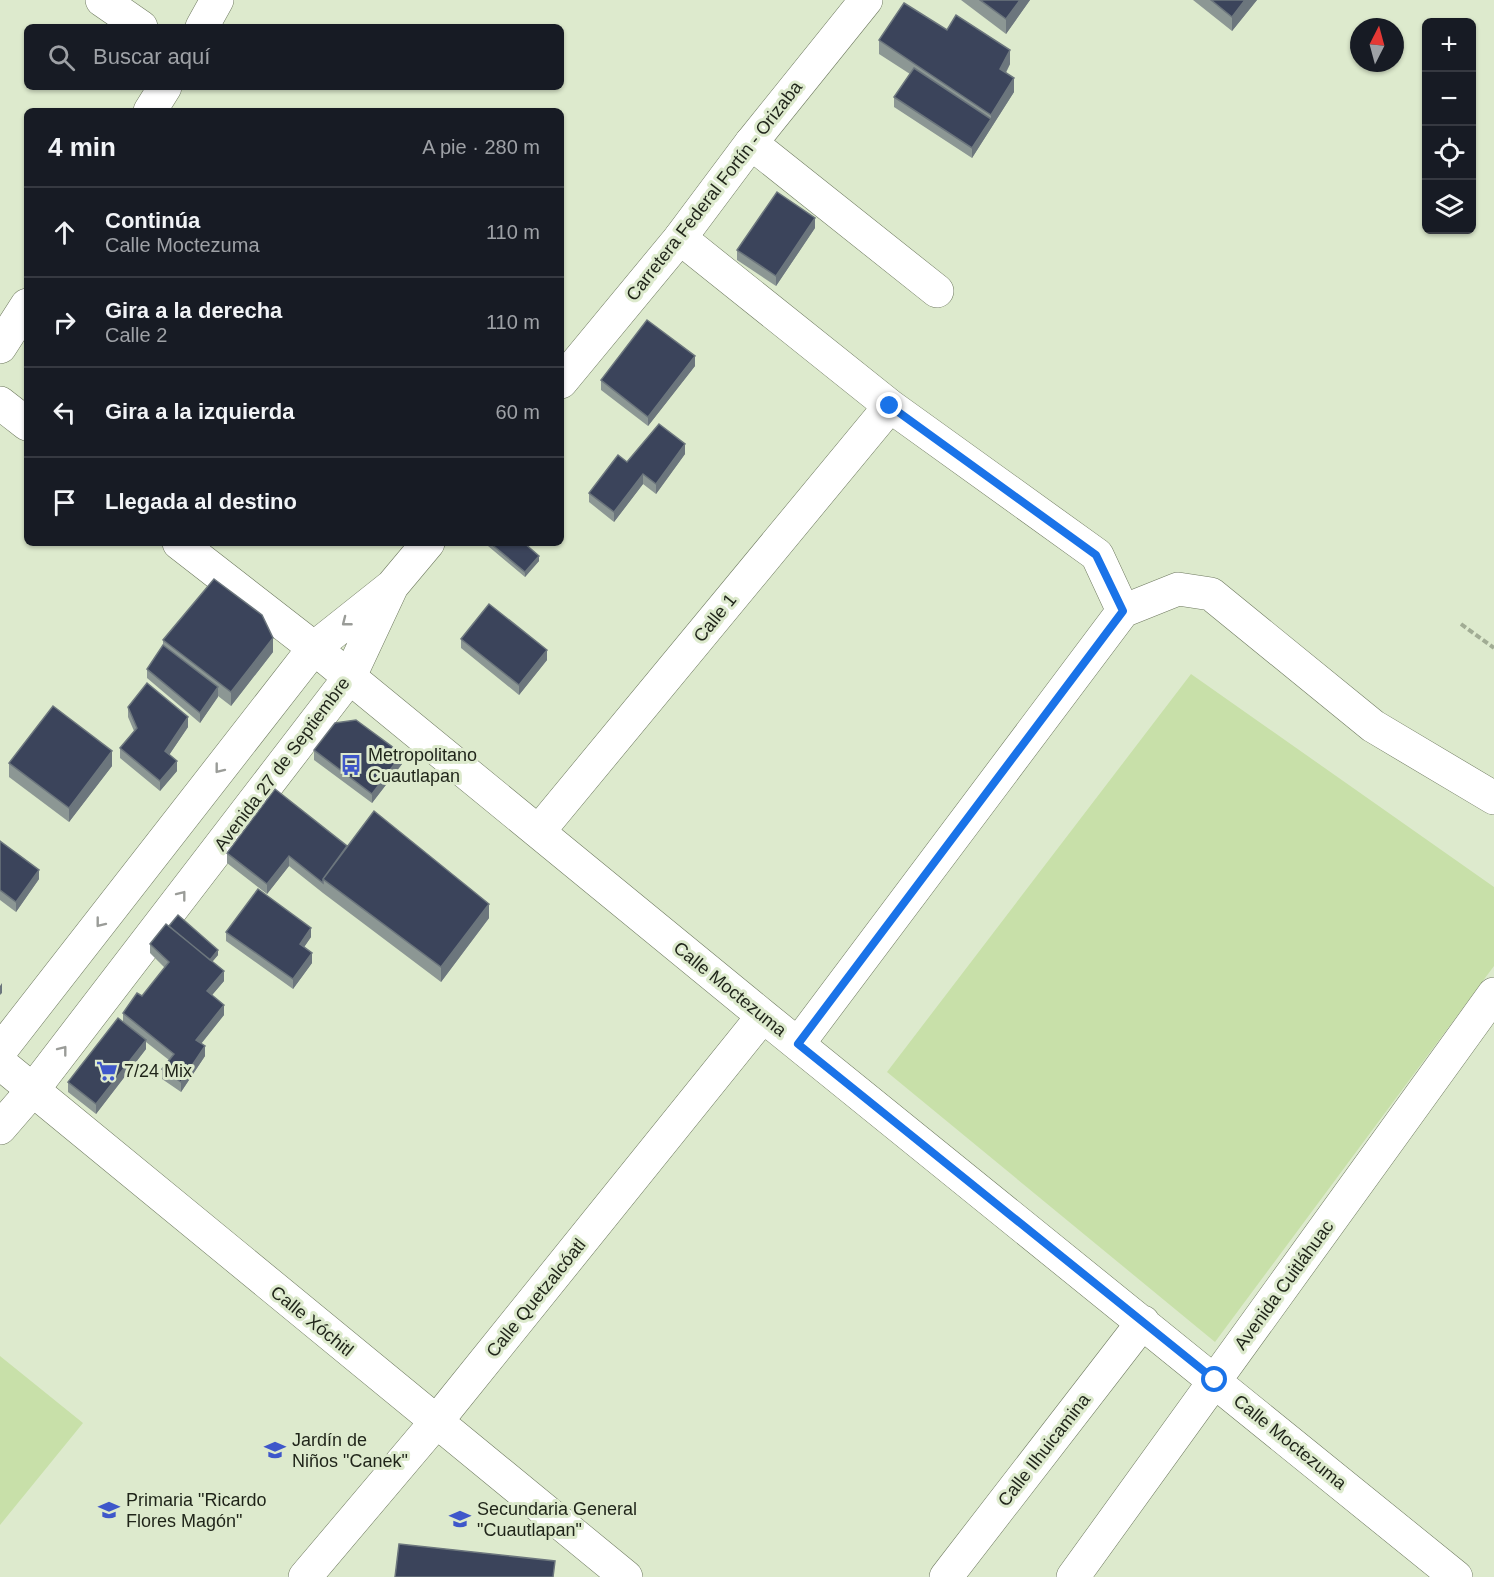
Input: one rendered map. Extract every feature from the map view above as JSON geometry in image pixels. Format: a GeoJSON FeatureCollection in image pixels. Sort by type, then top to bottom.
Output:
{"type":"FeatureCollection","features":[{"type":"Feature","properties":{"kind":"street"},"geometry":{"type":"LineString","coordinates":[[102,0],[137,24]]}},
{"type":"Feature","properties":{"kind":"street"},"geometry":{"type":"LineString","coordinates":[[204,24],[217,0]]}},
{"type":"Feature","properties":{"kind":"street","name":"Carretera Federal Fortín - Orizaba"},"geometry":{"type":"LineString","coordinates":[[564,378],[680,238],[751,143],[866,0]]}},
{"type":"Feature","properties":{"kind":"street"},"geometry":{"type":"LineString","coordinates":[[152,108],[163,90]]}},
{"type":"Feature","properties":{"kind":"street"},"geometry":{"type":"LineString","coordinates":[[751,143],[937,291]]}},
{"type":"Feature","properties":{"kind":"street"},"geometry":{"type":"LineString","coordinates":[[680,238],[890,406],[1096,555],[1123,611]]}},
{"type":"Feature","properties":{"kind":"street"},"geometry":{"type":"LineString","coordinates":[[0,347],[24,310]]}},
{"type":"Feature","properties":{"kind":"street"},"geometry":{"type":"LineString","coordinates":[[0,403],[24,422]]}},
{"type":"Feature","properties":{"kind":"street","name":"Calle 1"},"geometry":{"type":"LineString","coordinates":[[539,831],[890,406]]}},
{"type":"Feature","properties":{"kind":"street","name":"Calle Moctezuma"},"geometry":{"type":"LineString","coordinates":[[183,546],[314,648],[763,1016],[1456,1577]]}},
{"type":"Feature","properties":{"kind":"street"},"geometry":{"type":"LineString","coordinates":[[0,1050],[314,648],[392,586],[425,546]]}},
{"type":"Feature","properties":{"kind":"street","name":"Avenida 27 de Septiembre"},"geometry":{"type":"LineString","coordinates":[[0,1128],[32,1091],[349,678],[392,586]]}},
{"type":"Feature","properties":{"kind":"street"},"geometry":{"type":"LineString","coordinates":[[798,1044],[1123,611],[1178,589],[1211,594],[1373,726],[1494,798]]}},
{"type":"Feature","properties":{"kind":"street","name":"Avenida Cuitláhuac"},"geometry":{"type":"LineString","coordinates":[[1073,1577],[1494,994]]}},
{"type":"Feature","properties":{"kind":"street","name":"Calle Quetzalcóatl"},"geometry":{"type":"LineString","coordinates":[[305,1577],[436,1422],[763,1016]]}},
{"type":"Feature","properties":{"kind":"street","name":"Calle Xóchitl"},"geometry":{"type":"LineString","coordinates":[[0,1063],[626,1577]]}},
{"type":"Feature","properties":{"kind":"street","name":"Calle Ilhuicamina"},"geometry":{"type":"LineString","coordinates":[[946,1577],[1143,1322]]}},
{"type":"Feature","properties":{"kind":"path"},"geometry":{"type":"LineString","coordinates":[[1461,624],[1494,648]]}},
{"type":"Feature","properties":{"kind":"green space"},"geometry":{"type":"Polygon","coordinates":[[[1191,674],[1494,887],[1494,966],[1215,1342],[887,1072],[1191,674]]]}},
{"type":"Feature","properties":{"kind":"green space"},"geometry":{"type":"Polygon","coordinates":[[[0,1356],[83,1423],[0,1525],[0,1356]]]}},
{"type":"Feature","properties":{"kind":"building"},"geometry":{"type":"Polygon","coordinates":[[[980,0],[1020,0],[1006,19],[980,0]]]}},
{"type":"Feature","properties":{"kind":"building"},"geometry":{"type":"Polygon","coordinates":[[[1211,0],[1245,0],[1232,17],[1211,0]]]}},
{"type":"Feature","properties":{"kind":"building"},"geometry":{"type":"Polygon","coordinates":[[[904,3],[947,30],[956,15],[1010,50],[1000,69],[1014,78],[991,115],[879,40],[904,3]]]}},
{"type":"Feature","properties":{"kind":"building"},"geometry":{"type":"Polygon","coordinates":[[[914,68],[991,119],[972,148],[894,97],[914,68]]]}},
{"type":"Feature","properties":{"kind":"building"},"geometry":{"type":"Polygon","coordinates":[[[777,192],[815,218],[776,276],[737,250],[777,192]]]}},
{"type":"Feature","properties":{"kind":"building"},"geometry":{"type":"Polygon","coordinates":[[[647,320],[695,356],[648,417],[601,380],[647,320]]]}},
{"type":"Feature","properties":{"kind":"building"},"geometry":{"type":"Polygon","coordinates":[[[659,424],[685,444],[656,484],[643,474],[614,512],[589,493],[618,455],[627,462],[659,424]]]}},
{"type":"Feature","properties":{"kind":"building"},"geometry":{"type":"Polygon","coordinates":[[[494,546],[527,546],[539,556],[525,572],[494,546]]]}},
{"type":"Feature","properties":{"kind":"building"},"geometry":{"type":"Polygon","coordinates":[[[214,579],[262,615],[273,638],[231,692],[163,640],[214,579]]]}},
{"type":"Feature","properties":{"kind":"building"},"geometry":{"type":"Polygon","coordinates":[[[489,604],[547,650],[519,685],[461,639],[489,604]]]}},
{"type":"Feature","properties":{"kind":"building"},"geometry":{"type":"Polygon","coordinates":[[[163,645],[218,687],[200,713],[147,669],[163,645]]]}},
{"type":"Feature","properties":{"kind":"building"},"geometry":{"type":"Polygon","coordinates":[[[147,683],[188,717],[165,751],[177,761],[160,781],[120,748],[137,728],[128,707],[147,683]]]}},
{"type":"Feature","properties":{"kind":"building"},"geometry":{"type":"Polygon","coordinates":[[[53,706],[112,751],[69,808],[9,763],[53,706]]]}},
{"type":"Feature","properties":{"kind":"building"},"geometry":{"type":"Polygon","coordinates":[[[356,720],[402,754],[372,794],[314,750],[335,723],[356,720]]]}},
{"type":"Feature","properties":{"kind":"building"},"geometry":{"type":"Polygon","coordinates":[[[275,789],[347,846],[323,879],[323,883],[289,856],[267,884],[227,853],[275,789]]]}},
{"type":"Feature","properties":{"kind":"building"},"geometry":{"type":"Polygon","coordinates":[[[374,811],[489,904],[441,967],[323,879],[374,811]]]}},
{"type":"Feature","properties":{"kind":"building"},"geometry":{"type":"Polygon","coordinates":[[[0,841],[39,870],[16,902],[0,890],[0,841]]]}},
{"type":"Feature","properties":{"kind":"building"},"geometry":{"type":"Polygon","coordinates":[[[258,889],[311,928],[300,944],[312,953],[293,979],[226,932],[258,889]]]}},
{"type":"Feature","properties":{"kind":"building"},"geometry":{"type":"Polygon","coordinates":[[[178,915],[218,950],[210,960],[169,926],[178,915]]]}},
{"type":"Feature","properties":{"kind":"building"},"geometry":{"type":"Polygon","coordinates":[[[166,924],[224,971],[207,991],[224,1005],[196,1040],[205,1046],[181,1082],[162,1069],[174,1054],[123,1013],[137,993],[142,996],[169,962],[150,944],[166,924]]]}},
{"type":"Feature","properties":{"kind":"building","name":"7/24 Mix"},"geometry":{"type":"Polygon","coordinates":[[[118,1018],[146,1040],[96,1104],[68,1082],[118,1018]]]}},
{"type":"Feature","properties":{"kind":"building"},"geometry":{"type":"Polygon","coordinates":[[[399,1544],[555,1561],[553,1577],[395,1577],[399,1544]]]}},
{"type":"Feature","properties":{"kind":"place","name":"Metropolitano Cuautlapan"},"geometry":{"type":"Point","coordinates":[351,765]}},
{"type":"Feature","properties":{"kind":"place","name":"7/24 Mix"},"geometry":{"type":"Point","coordinates":[107,1071]}},
{"type":"Feature","properties":{"kind":"place","name":"Jardín de Niños \"Canek\""},"geometry":{"type":"Point","coordinates":[275,1450]}},
{"type":"Feature","properties":{"kind":"place","name":"Primaria \"Ricardo Flores Magón\""},"geometry":{"type":"Point","coordinates":[109,1510]}},
{"type":"Feature","properties":{"kind":"place","name":"Secundaria General \"Cuautlapan\""},"geometry":{"type":"Point","coordinates":[460,1519]}},
{"type":"Feature","properties":{"kind":"route"},"geometry":{"type":"LineString","coordinates":[[890,406],[1096,555],[1123,611],[798,1044],[1215,1380]]}}]}
